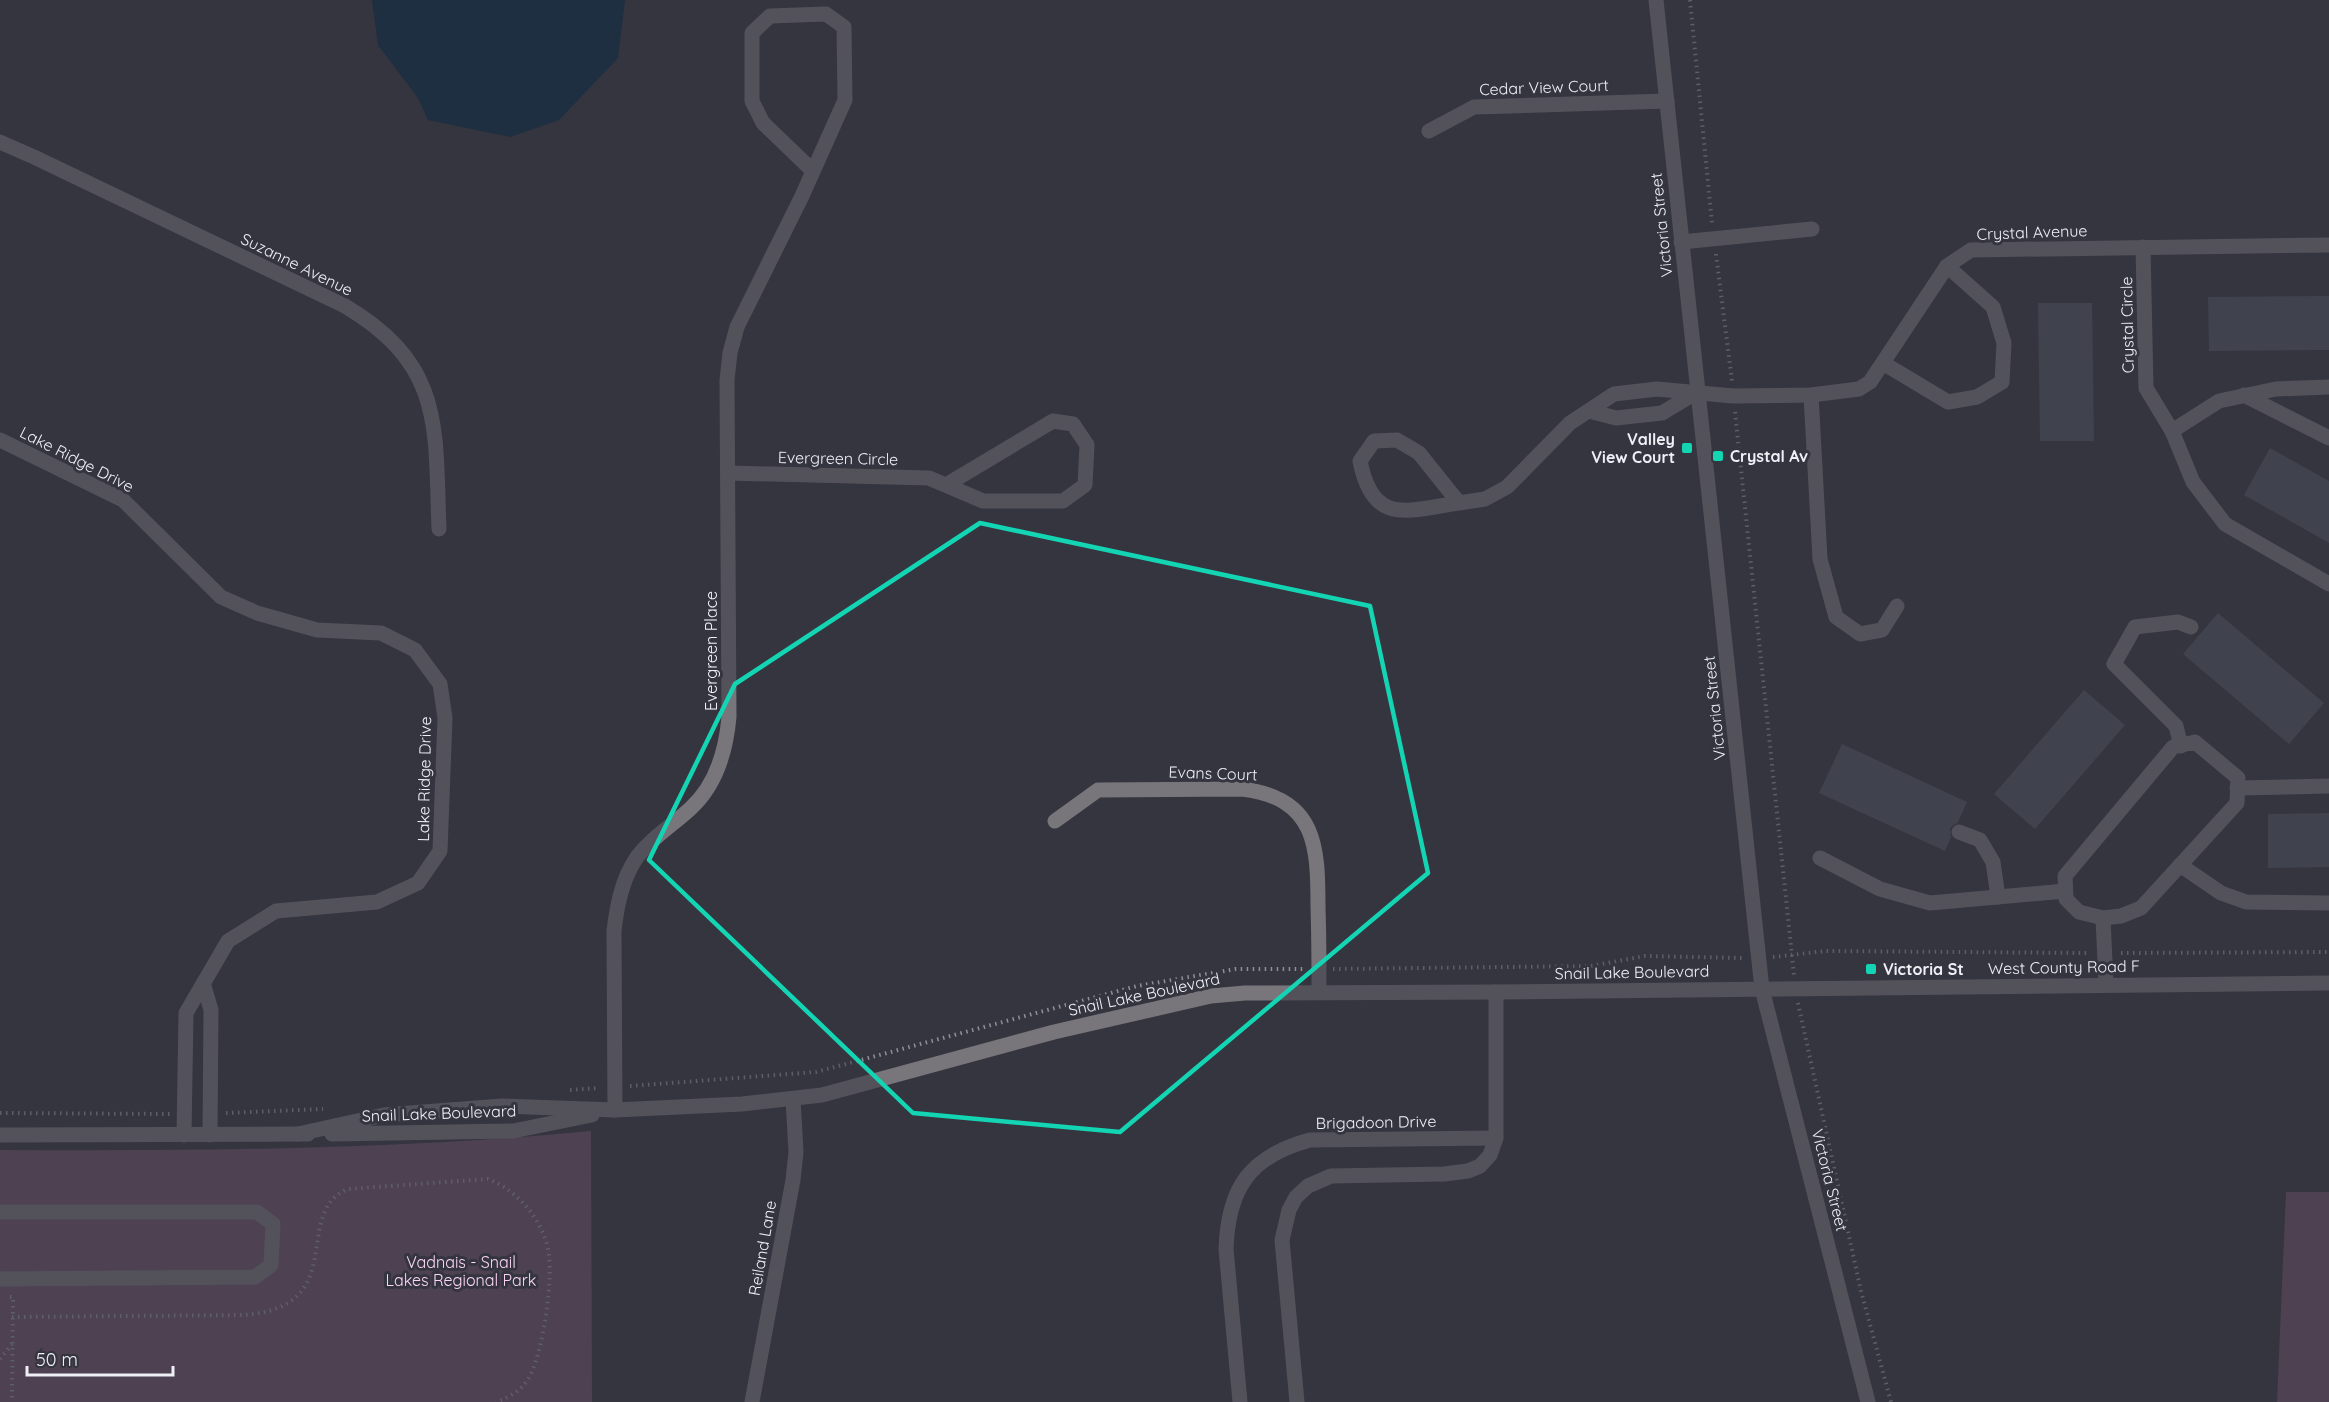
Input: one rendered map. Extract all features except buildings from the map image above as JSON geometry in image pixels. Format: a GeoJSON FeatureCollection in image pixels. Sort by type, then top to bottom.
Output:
{"type":"FeatureCollection","features":[{"type":"Feature","properties":{"kind":"street","name":"Victoria Street"},"geometry":{"type":"LineString","coordinates":[[1656,0],[1762,989],[1868,1402]]}},
{"type":"Feature","properties":{"kind":"street","name":"Evergreen Place"},"geometry":{"type":"LineString","coordinates":[[615,1110],[614,931],[617,905],[625,880],[637,857],[655,837],[693,807],[708,788],[720,766],[727,742],[729,717],[727,380],[730,353],[737,327],[813,171],[845,100],[844,27],[826,14],[770,16],[752,33],[752,101],[763,123],[813,171]]}},
{"type":"Feature","properties":{"kind":"street","name":"Cedar View Court"},"geometry":{"type":"LineString","coordinates":[[1429,132],[1474,107],[1667,101]]}},
{"type":"Feature","properties":{"kind":"street","name":"Suzanne Avenue"},"geometry":{"type":"LineString","coordinates":[[0,142],[345,306],[367,320],[387,337],[410,362],[422,384],[432,411],[439,529]]}},
{"type":"Feature","properties":{"kind":"street"},"geometry":{"type":"LineString","coordinates":[[1681,242],[1812,229]]}},
{"type":"Feature","properties":{"kind":"street","name":"Crystal Avenue"},"geometry":{"type":"LineString","coordinates":[[1697,392],[1733,396],[1811,395],[1866,386],[1947,266],[1971,250],[2329,245]]}},
{"type":"Feature","properties":{"kind":"street","name":"Crystal Circle"},"geometry":{"type":"LineString","coordinates":[[2143,247],[2146,388],[2172,431],[2193,482],[2225,524],[2329,584]]}},
{"type":"Feature","properties":{"kind":"street"},"geometry":{"type":"LineString","coordinates":[[1882,363],[1948,402],[1977,397],[2002,382],[2004,343],[1993,307],[1947,266]]}},
{"type":"Feature","properties":{"kind":"street"},"geometry":{"type":"LineString","coordinates":[[2172,431],[2219,401],[2276,389],[2329,387]]}},
{"type":"Feature","properties":{"kind":"street"},"geometry":{"type":"LineString","coordinates":[[1459,502],[1419,453],[1397,440],[1374,441],[1360,461],[1364,482],[1383,506],[1400,511],[1485,499],[1507,487],[1570,423],[1614,394],[1657,389],[1697,392]]}},
{"type":"Feature","properties":{"kind":"street"},"geometry":{"type":"LineString","coordinates":[[1589,411],[1616,418],[1662,413],[1697,392]]}},
{"type":"Feature","properties":{"kind":"street"},"geometry":{"type":"LineString","coordinates":[[1811,395],[1820,559],[1836,617],[1860,634],[1882,630],[1897,606]]}},
{"type":"Feature","properties":{"kind":"street"},"geometry":{"type":"LineString","coordinates":[[2244,395],[2329,438]]}},
{"type":"Feature","properties":{"kind":"street","name":"Evergreen Circle"},"geometry":{"type":"LineString","coordinates":[[728,473],[929,478],[983,501],[1063,501],[1085,485],[1087,445],[1073,424],[1053,421],[946,485]]}},
{"type":"Feature","properties":{"kind":"street","name":"Lake Ridge Drive"},"geometry":{"type":"LineString","coordinates":[[0,440],[123,500],[221,597],[257,613],[317,630],[381,633],[415,650],[441,684],[445,718],[441,850],[418,883],[377,902],[276,911],[228,941],[204,986],[186,1013],[184,1135]]}},
{"type":"Feature","properties":{"kind":"street"},"geometry":{"type":"LineString","coordinates":[[2181,746],[2176,726],[2114,664],[2135,627],[2178,622],[2191,627]]}},
{"type":"Feature","properties":{"kind":"street"},"geometry":{"type":"LineString","coordinates":[[2195,742],[2238,778],[2237,803],[2141,908],[2121,916],[2103,918],[2079,912],[2066,898],[2065,876],[2173,747],[2181,746],[2195,742]]}},
{"type":"Feature","properties":{"kind":"street"},"geometry":{"type":"LineString","coordinates":[[2237,788],[2329,786]]}},
{"type":"Feature","properties":{"kind":"street","name":"Evans Court"},"geometry":{"type":"LineString","coordinates":[[1055,821],[1098,790],[1242,789],[1260,791],[1278,798],[1294,809],[1306,824],[1315,842],[1318,864],[1319,992]]}},
{"type":"Feature","properties":{"kind":"street"},"geometry":{"type":"LineString","coordinates":[[1959,832],[1980,840],[1993,862],[1998,897]]}},
{"type":"Feature","properties":{"kind":"street"},"geometry":{"type":"LineString","coordinates":[[1820,858],[1880,890],[1930,903],[2065,891]]}},
{"type":"Feature","properties":{"kind":"street"},"geometry":{"type":"LineString","coordinates":[[2180,865],[2221,893],[2246,902],[2329,903]]}},
{"type":"Feature","properties":{"kind":"street"},"geometry":{"type":"LineString","coordinates":[[2103,918],[2106,984]]}},
{"type":"Feature","properties":{"kind":"street","name":"West County Road F"},"geometry":{"type":"LineString","coordinates":[[1762,989],[2329,983]]}},
{"type":"Feature","properties":{"kind":"street"},"geometry":{"type":"LineString","coordinates":[[204,986],[211,1010],[210,1135]]}},
{"type":"Feature","properties":{"kind":"street","name":"Snail Lake Boulevard"},"geometry":{"type":"LineString","coordinates":[[298,1134],[384,1115],[502,1106],[615,1110],[742,1104],[793,1099],[847,1090],[1054,1032],[1210,996],[1319,992],[1762,989]]}},
{"type":"Feature","properties":{"kind":"street"},"geometry":{"type":"LineString","coordinates":[[1297,1402],[1282,1240],[1289,1210],[1296,1197],[1308,1186],[1331,1176],[1444,1174],[1467,1171],[1480,1166],[1491,1155],[1496,1138],[1496,992]]}},
{"type":"Feature","properties":{"kind":"street","name":"Reiland Lane"},"geometry":{"type":"LineString","coordinates":[[752,1402],[793,1180],[796,1152],[793,1099]]}},
{"type":"Feature","properties":{"kind":"street","name":"Snail Lake Boulevard"},"geometry":{"type":"LineString","coordinates":[[0,1134],[210,1135],[513,1131],[615,1110]]}},
{"type":"Feature","properties":{"kind":"street","name":"Brigadoon Drive"},"geometry":{"type":"LineString","coordinates":[[1240,1402],[1226,1248],[1227,1226],[1231,1205],[1240,1186],[1252,1170],[1270,1156],[1289,1146],[1310,1140],[1496,1138]]}},
{"type":"Feature","properties":{"kind":"street"},"geometry":{"type":"LineString","coordinates":[[0,1212],[256,1212],[273,1224],[271,1265],[255,1277],[0,1279]]}},
{"type":"Feature","properties":{"kind":"path"},"geometry":{"type":"LineString","coordinates":[[1690,0],[1795,988],[1861,1291],[1891,1402]]}},
{"type":"Feature","properties":{"kind":"path"},"geometry":{"type":"LineString","coordinates":[[12,1317],[244,1315],[276,1310],[301,1294],[317,1248],[324,1214],[338,1193],[348,1189],[488,1179],[502,1184],[531,1211],[548,1249],[550,1272],[549,1296],[536,1363],[521,1389],[509,1398],[495,1402]]}},
{"type":"Feature","properties":{"kind":"path"},"geometry":{"type":"LineString","coordinates":[[7,1297],[13,1297],[12,1402]]}},
{"type":"Feature","properties":{"kind":"path"},"geometry":{"type":"LineString","coordinates":[[0,1359],[12,1343]]}},
{"type":"Feature","properties":{"kind":"highlighted area"},"geometry":{"type":"Polygon","coordinates":[[[980,523],[1370,606],[1428,873],[1120,1132],[913,1113],[649,860],[735,684],[980,523]]]}},
{"type":"Feature","properties":{"kind":"green space","name":"Vadnais - Snail Lakes Regional Park"},"geometry":{"type":"Polygon","coordinates":[[[591,1131],[592,1402],[0,1402],[0,1150],[369,1146],[591,1131]]]}},
{"type":"Feature","properties":{"kind":"green space"},"geometry":{"type":"Polygon","coordinates":[[[2286,1192],[2329,1192],[2329,1402],[2277,1402],[2286,1192]]]}},
{"type":"Feature","properties":{"kind":"water"},"geometry":{"type":"Polygon","coordinates":[[[372,0],[625,0],[618,58],[559,120],[510,137],[428,120],[418,98],[378,45],[372,0]]]}},
{"type":"Feature","properties":{"kind":"place","name":"Valley View Court"},"geometry":{"type":"Point","coordinates":[1687,448]}},
{"type":"Feature","properties":{"kind":"place","name":"Crystal Av"},"geometry":{"type":"Point","coordinates":[1718,456]}},
{"type":"Feature","properties":{"kind":"place","name":"Victoria St"},"geometry":{"type":"Point","coordinates":[1871,969]}}]}
